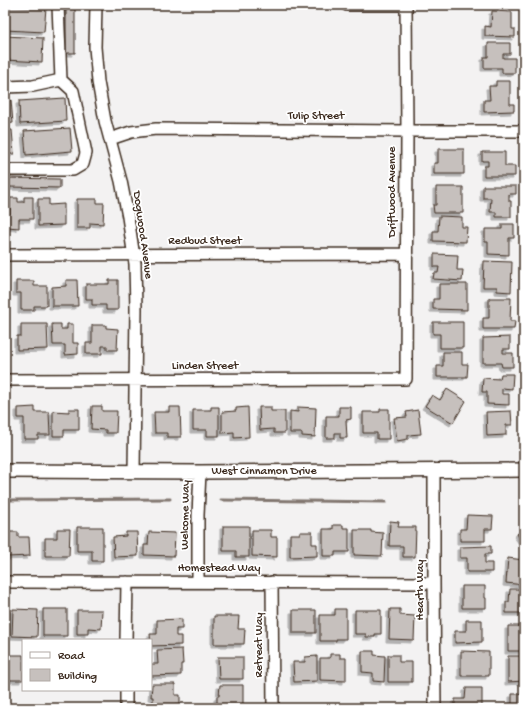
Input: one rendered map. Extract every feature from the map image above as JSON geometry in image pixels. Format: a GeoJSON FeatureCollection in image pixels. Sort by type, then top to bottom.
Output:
{"type":"FeatureCollection","features":[{"type":"Feature","properties":{"kind":"main road","name":"West Cinnamon Drive"},"geometry":{"type":"LineString","coordinates":[[5,471],[200,472],[524,470]]}},
{"type":"Feature","properties":{"kind":"street"},"geometry":{"type":"LineString","coordinates":[[5,170],[73,170],[83,164],[86,153],[73,91],[61,80],[58,5]]}},
{"type":"Feature","properties":{"kind":"street","name":"Dogwood Avenue"},"geometry":{"type":"LineString","coordinates":[[96,5],[95,47],[98,82],[105,121],[121,181],[135,264],[136,309],[134,472]]}},
{"type":"Feature","properties":{"kind":"street"},"geometry":{"type":"LineString","coordinates":[[347,5],[406,5]]}},
{"type":"Feature","properties":{"kind":"street","name":"Driftwood Avenue"},"geometry":{"type":"LineString","coordinates":[[406,5],[406,379]]}},
{"type":"Feature","properties":{"kind":"street"},"geometry":{"type":"LineString","coordinates":[[5,87],[33,86],[61,80]]}},
{"type":"Feature","properties":{"kind":"street","name":"Tulip Street"},"geometry":{"type":"LineString","coordinates":[[110,139],[131,132],[156,129],[524,131]]}},
{"type":"Feature","properties":{"kind":"street","name":"Redbud Street"},"geometry":{"type":"LineString","coordinates":[[5,255],[406,254]]}},
{"type":"Feature","properties":{"kind":"street","name":"Linden Street"},"geometry":{"type":"LineString","coordinates":[[5,380],[406,379]]}},
{"type":"Feature","properties":{"kind":"street","name":"Hearth Way"},"geometry":{"type":"LineString","coordinates":[[434,471],[435,708]]}},
{"type":"Feature","properties":{"kind":"street","name":"Welcome Way"},"geometry":{"type":"LineString","coordinates":[[198,582],[198,515],[200,472]]}},
{"type":"Feature","properties":{"kind":"street","name":"Homestead Way"},"geometry":{"type":"LineString","coordinates":[[5,582],[434,583]]}},
{"type":"Feature","properties":{"kind":"street"},"geometry":{"type":"LineString","coordinates":[[126,639],[127,582]]}},
{"type":"Feature","properties":{"kind":"street","name":"Retreat Way"},"geometry":{"type":"LineString","coordinates":[[272,582],[273,708]]}},
{"type":"Feature","properties":{"kind":"street"},"geometry":{"type":"LineString","coordinates":[[126,691],[126,708]]}},
{"type":"Feature","properties":{"kind":"building"},"geometry":{"type":"Polygon","coordinates":[[[66,5],[75,5],[75,53],[66,53],[66,5]]]}},
{"type":"Feature","properties":{"kind":"building"},"geometry":{"type":"Polygon","coordinates":[[[5,6],[46,8],[44,32],[5,30],[5,6]]]}},
{"type":"Feature","properties":{"kind":"building"},"geometry":{"type":"Polygon","coordinates":[[[492,11],[512,12],[512,29],[515,29],[515,37],[485,36],[485,26],[491,27],[492,11]]]}},
{"type":"Feature","properties":{"kind":"building"},"geometry":{"type":"Polygon","coordinates":[[[5,36],[43,38],[42,62],[5,60],[5,36]]]}},
{"type":"Feature","properties":{"kind":"building"},"geometry":{"type":"Polygon","coordinates":[[[488,43],[510,43],[510,54],[503,54],[503,58],[515,58],[515,73],[502,73],[502,68],[484,68],[484,57],[488,57],[488,43]]]}},
{"type":"Feature","properties":{"kind":"building"},"geometry":{"type":"Polygon","coordinates":[[[496,81],[510,81],[510,104],[514,104],[514,111],[484,112],[484,100],[490,100],[489,86],[496,86],[496,81]]]}},
{"type":"Feature","properties":{"kind":"building"},"geometry":{"type":"Polygon","coordinates":[[[65,98],[66,121],[20,124],[19,101],[65,98]]]}},
{"type":"Feature","properties":{"kind":"building"},"geometry":{"type":"Polygon","coordinates":[[[5,100],[11,100],[13,123],[5,124],[5,100]]]}},
{"type":"Feature","properties":{"kind":"building"},"geometry":{"type":"Polygon","coordinates":[[[70,128],[72,151],[26,155],[24,131],[70,128]]]}},
{"type":"Feature","properties":{"kind":"building"},"geometry":{"type":"Polygon","coordinates":[[[5,130],[12,130],[14,154],[5,154],[5,130]]]}},
{"type":"Feature","properties":{"kind":"building"},"geometry":{"type":"Polygon","coordinates":[[[438,149],[464,149],[464,174],[434,174],[434,163],[438,163],[438,149]]]}},
{"type":"Feature","properties":{"kind":"building"},"geometry":{"type":"Polygon","coordinates":[[[482,152],[505,152],[505,166],[515,166],[515,176],[484,176],[484,166],[488,166],[488,161],[482,161],[482,152]]]}},
{"type":"Feature","properties":{"kind":"building"},"geometry":{"type":"Polygon","coordinates":[[[9,178],[60,179],[60,188],[9,187],[9,178]]]}},
{"type":"Feature","properties":{"kind":"building"},"geometry":{"type":"Polygon","coordinates":[[[483,186],[516,186],[516,194],[509,194],[509,201],[511,201],[511,217],[496,217],[496,212],[490,212],[491,198],[483,198],[483,186]]]}},
{"type":"Feature","properties":{"kind":"building"},"geometry":{"type":"Polygon","coordinates":[[[436,187],[463,187],[463,213],[434,213],[433,205],[436,205],[436,187]]]}},
{"type":"Feature","properties":{"kind":"building"},"geometry":{"type":"Polygon","coordinates":[[[24,197],[33,197],[33,219],[19,219],[19,228],[7,227],[7,214],[10,214],[10,198],[18,198],[18,202],[24,202],[24,197]]]}},
{"type":"Feature","properties":{"kind":"building"},"geometry":{"type":"Polygon","coordinates":[[[38,199],[49,199],[49,205],[64,204],[64,225],[38,226],[38,199]]]}},
{"type":"Feature","properties":{"kind":"building"},"geometry":{"type":"Polygon","coordinates":[[[77,199],[97,199],[97,203],[104,203],[103,224],[90,223],[90,228],[77,228],[77,199]]]}},
{"type":"Feature","properties":{"kind":"building"},"geometry":{"type":"Polygon","coordinates":[[[439,216],[462,217],[462,227],[467,227],[466,242],[433,241],[433,231],[438,231],[439,216]]]}},
{"type":"Feature","properties":{"kind":"building"},"geometry":{"type":"Polygon","coordinates":[[[502,224],[514,224],[514,238],[509,238],[509,255],[488,254],[488,242],[485,242],[485,229],[502,229],[502,224]]]}},
{"type":"Feature","properties":{"kind":"building"},"geometry":{"type":"Polygon","coordinates":[[[434,254],[458,255],[457,270],[463,270],[462,281],[433,279],[434,273],[438,273],[439,267],[434,267],[434,254]]]}},
{"type":"Feature","properties":{"kind":"building"},"geometry":{"type":"Polygon","coordinates":[[[484,261],[512,262],[511,292],[497,291],[497,287],[483,287],[484,261]]]}},
{"type":"Feature","properties":{"kind":"building"},"geometry":{"type":"Polygon","coordinates":[[[66,280],[77,280],[78,306],[52,306],[52,287],[66,286],[66,280]]]}},
{"type":"Feature","properties":{"kind":"building"},"geometry":{"type":"Polygon","coordinates":[[[109,280],[118,280],[118,310],[106,310],[106,305],[92,305],[92,299],[86,299],[86,284],[109,284],[109,280]]]}},
{"type":"Feature","properties":{"kind":"building"},"geometry":{"type":"Polygon","coordinates":[[[16,281],[34,281],[34,286],[47,286],[47,306],[34,306],[34,310],[21,310],[21,293],[16,293],[16,281]]]}},
{"type":"Feature","properties":{"kind":"building"},"geometry":{"type":"Polygon","coordinates":[[[439,284],[467,284],[467,310],[433,309],[433,299],[439,299],[439,284]]]}},
{"type":"Feature","properties":{"kind":"building"},"geometry":{"type":"Polygon","coordinates":[[[489,298],[511,298],[510,321],[515,321],[514,329],[483,329],[483,318],[489,318],[489,298]]]}},
{"type":"Feature","properties":{"kind":"building"},"geometry":{"type":"Polygon","coordinates":[[[433,322],[463,322],[463,348],[440,348],[440,334],[433,334],[433,322]]]}},
{"type":"Feature","properties":{"kind":"building"},"geometry":{"type":"Polygon","coordinates":[[[21,324],[47,324],[48,349],[17,350],[17,336],[21,336],[21,324]]]}},
{"type":"Feature","properties":{"kind":"building"},"geometry":{"type":"Polygon","coordinates":[[[52,324],[61,324],[61,329],[67,329],[67,324],[73,324],[73,343],[78,343],[78,354],[65,355],[65,345],[53,345],[52,324]]]}},
{"type":"Feature","properties":{"kind":"building"},"geometry":{"type":"Polygon","coordinates":[[[92,325],[106,325],[106,328],[118,329],[117,350],[107,350],[107,346],[102,346],[102,354],[86,354],[86,343],[92,343],[92,325]]]}},
{"type":"Feature","properties":{"kind":"building"},"geometry":{"type":"Polygon","coordinates":[[[510,337],[510,349],[503,349],[503,353],[513,353],[513,367],[502,367],[501,363],[483,363],[483,338],[510,337]]]}},
{"type":"Feature","properties":{"kind":"building"},"geometry":{"type":"Polygon","coordinates":[[[443,352],[462,352],[462,364],[468,364],[467,377],[437,377],[437,366],[443,366],[443,352]]]}},
{"type":"Feature","properties":{"kind":"building"},"geometry":{"type":"Polygon","coordinates":[[[501,374],[513,374],[512,389],[502,388],[502,394],[509,394],[509,405],[487,404],[487,392],[482,392],[483,378],[500,379],[501,374]]]}},
{"type":"Feature","properties":{"kind":"building"},"geometry":{"type":"Polygon","coordinates":[[[447,389],[466,401],[453,423],[425,406],[432,395],[440,400],[447,389]]]}},
{"type":"Feature","properties":{"kind":"building"},"geometry":{"type":"Polygon","coordinates":[[[92,406],[102,406],[102,411],[117,411],[116,433],[106,433],[106,430],[91,429],[92,406]]]}},
{"type":"Feature","properties":{"kind":"building"},"geometry":{"type":"Polygon","coordinates":[[[35,407],[35,412],[49,412],[50,435],[38,435],[38,439],[24,439],[24,418],[18,418],[18,408],[35,407]]]}},
{"type":"Feature","properties":{"kind":"building"},"geometry":{"type":"Polygon","coordinates":[[[169,407],[180,407],[181,437],[167,437],[167,433],[155,433],[154,412],[169,412],[169,407]]]}},
{"type":"Feature","properties":{"kind":"building"},"geometry":{"type":"Polygon","coordinates":[[[211,407],[219,407],[219,436],[207,436],[207,430],[193,430],[193,410],[211,410],[211,407]]]}},
{"type":"Feature","properties":{"kind":"building"},"geometry":{"type":"Polygon","coordinates":[[[248,407],[249,437],[234,438],[234,432],[222,433],[222,412],[236,411],[236,408],[248,407]]]}},
{"type":"Feature","properties":{"kind":"building"},"geometry":{"type":"Polygon","coordinates":[[[259,407],[271,407],[271,411],[285,411],[285,433],[274,433],[274,429],[260,430],[259,407]]]}},
{"type":"Feature","properties":{"kind":"building"},"geometry":{"type":"Polygon","coordinates":[[[298,407],[316,408],[315,437],[302,436],[302,433],[290,433],[290,411],[298,412],[298,407]]]}},
{"type":"Feature","properties":{"kind":"building"},"geometry":{"type":"Polygon","coordinates":[[[339,407],[351,407],[351,419],[346,420],[347,438],[340,438],[340,433],[335,433],[335,438],[326,438],[326,416],[339,416],[339,407]]]}},
{"type":"Feature","properties":{"kind":"building"},"geometry":{"type":"Polygon","coordinates":[[[69,409],[79,409],[79,430],[64,430],[64,436],[53,436],[53,411],[69,412],[69,409]]]}},
{"type":"Feature","properties":{"kind":"building"},"geometry":{"type":"Polygon","coordinates":[[[380,409],[389,409],[389,439],[377,439],[377,433],[363,433],[363,412],[380,412],[380,409]]]}},
{"type":"Feature","properties":{"kind":"building"},"geometry":{"type":"Polygon","coordinates":[[[418,410],[421,434],[408,435],[408,439],[397,441],[394,418],[407,417],[406,412],[418,410]]]}},
{"type":"Feature","properties":{"kind":"building"},"geometry":{"type":"Polygon","coordinates":[[[511,411],[512,425],[506,425],[506,435],[487,436],[486,412],[511,411]]]}},
{"type":"Feature","properties":{"kind":"building"},"geometry":{"type":"Polygon","coordinates":[[[467,515],[493,516],[492,529],[485,529],[485,541],[460,541],[460,529],[466,529],[467,515]]]}},
{"type":"Feature","properties":{"kind":"building"},"geometry":{"type":"Polygon","coordinates":[[[390,521],[399,522],[398,527],[416,527],[415,557],[403,557],[403,546],[389,546],[390,521]]]}},
{"type":"Feature","properties":{"kind":"building"},"geometry":{"type":"Polygon","coordinates":[[[333,525],[343,525],[343,528],[349,528],[349,552],[335,552],[335,556],[323,556],[323,529],[333,529],[333,525]]]}},
{"type":"Feature","properties":{"kind":"building"},"geometry":{"type":"Polygon","coordinates":[[[223,526],[249,526],[249,557],[236,557],[236,551],[223,551],[223,526]]]}},
{"type":"Feature","properties":{"kind":"building"},"geometry":{"type":"Polygon","coordinates":[[[77,527],[103,527],[103,561],[92,561],[92,551],[77,551],[77,527]]]}},
{"type":"Feature","properties":{"kind":"building"},"geometry":{"type":"Polygon","coordinates":[[[524,528],[524,544],[517,534],[524,528]]]}},
{"type":"Feature","properties":{"kind":"building"},"geometry":{"type":"Polygon","coordinates":[[[57,529],[70,529],[69,556],[45,556],[45,538],[57,538],[57,529]]]}},
{"type":"Feature","properties":{"kind":"building"},"geometry":{"type":"Polygon","coordinates":[[[252,530],[271,530],[271,537],[277,537],[277,557],[252,556],[252,530]]]}},
{"type":"Feature","properties":{"kind":"building"},"geometry":{"type":"Polygon","coordinates":[[[354,530],[371,530],[371,532],[383,533],[382,556],[354,555],[354,530]]]}},
{"type":"Feature","properties":{"kind":"building"},"geometry":{"type":"Polygon","coordinates":[[[6,532],[18,532],[18,537],[29,537],[30,556],[7,557],[6,532]]]}},
{"type":"Feature","properties":{"kind":"building"},"geometry":{"type":"Polygon","coordinates":[[[126,532],[137,532],[138,556],[114,557],[113,537],[126,536],[126,532]]]}},
{"type":"Feature","properties":{"kind":"building"},"geometry":{"type":"Polygon","coordinates":[[[149,532],[175,533],[174,556],[144,555],[144,545],[148,545],[149,532]]]}},
{"type":"Feature","properties":{"kind":"building"},"geometry":{"type":"Polygon","coordinates":[[[300,532],[312,532],[312,544],[317,544],[317,556],[290,557],[290,534],[300,534],[300,532]]]}},
{"type":"Feature","properties":{"kind":"building"},"geometry":{"type":"Polygon","coordinates":[[[491,546],[491,554],[485,554],[485,563],[492,563],[492,572],[467,572],[467,558],[460,558],[460,547],[491,546]]]}},
{"type":"Feature","properties":{"kind":"building"},"geometry":{"type":"Polygon","coordinates":[[[508,558],[524,560],[524,585],[506,583],[508,558]]]}},
{"type":"Feature","properties":{"kind":"building"},"geometry":{"type":"Polygon","coordinates":[[[462,586],[485,586],[486,608],[462,608],[462,586]]]}},
{"type":"Feature","properties":{"kind":"building"},"geometry":{"type":"Polygon","coordinates":[[[510,589],[524,589],[524,613],[506,613],[506,602],[509,602],[510,589]]]}},
{"type":"Feature","properties":{"kind":"building"},"geometry":{"type":"Polygon","coordinates":[[[13,609],[38,610],[37,637],[12,636],[13,609]]]}},
{"type":"Feature","properties":{"kind":"building"},"geometry":{"type":"Polygon","coordinates":[[[43,609],[67,609],[67,636],[43,636],[43,609]]]}},
{"type":"Feature","properties":{"kind":"building"},"geometry":{"type":"Polygon","coordinates":[[[335,609],[346,609],[346,639],[336,639],[336,641],[320,641],[320,615],[335,615],[335,609]]]}},
{"type":"Feature","properties":{"kind":"building"},"geometry":{"type":"Polygon","coordinates":[[[390,609],[400,609],[400,615],[415,616],[414,640],[389,639],[390,609]]]}},
{"type":"Feature","properties":{"kind":"building"},"geometry":{"type":"Polygon","coordinates":[[[77,610],[102,610],[101,629],[88,628],[88,634],[77,634],[77,610]]]}},
{"type":"Feature","properties":{"kind":"building"},"geometry":{"type":"Polygon","coordinates":[[[293,610],[316,610],[316,633],[293,633],[293,610]]]}},
{"type":"Feature","properties":{"kind":"building"},"geometry":{"type":"Polygon","coordinates":[[[355,610],[381,610],[381,634],[375,634],[375,637],[366,637],[366,634],[355,634],[355,610]]]}},
{"type":"Feature","properties":{"kind":"building"},"geometry":{"type":"Polygon","coordinates":[[[214,616],[239,616],[238,629],[245,629],[244,644],[214,644],[214,616]]]}},
{"type":"Feature","properties":{"kind":"building"},"geometry":{"type":"Polygon","coordinates":[[[182,619],[182,629],[176,629],[176,636],[181,636],[181,645],[152,646],[150,634],[157,634],[157,620],[182,619]]]}},
{"type":"Feature","properties":{"kind":"building"},"geometry":{"type":"Polygon","coordinates":[[[466,620],[482,620],[482,642],[455,643],[455,631],[466,631],[466,620]]]}},
{"type":"Feature","properties":{"kind":"building"},"geometry":{"type":"Polygon","coordinates":[[[508,626],[524,626],[524,651],[508,651],[508,626]]]}},
{"type":"Feature","properties":{"kind":"building"},"geometry":{"type":"Polygon","coordinates":[[[182,649],[183,664],[181,664],[181,675],[152,676],[152,664],[158,664],[157,650],[182,649]]]}},
{"type":"Feature","properties":{"kind":"building"},"geometry":{"type":"Polygon","coordinates":[[[362,651],[374,651],[374,655],[385,656],[384,682],[373,681],[373,673],[362,672],[362,651]]]}},
{"type":"Feature","properties":{"kind":"building"},"geometry":{"type":"Polygon","coordinates":[[[461,651],[489,652],[489,676],[461,676],[461,651]]]}},
{"type":"Feature","properties":{"kind":"building"},"geometry":{"type":"Polygon","coordinates":[[[330,654],[340,654],[340,658],[346,658],[346,681],[320,680],[320,658],[330,658],[330,654]]]}},
{"type":"Feature","properties":{"kind":"building"},"geometry":{"type":"Polygon","coordinates":[[[8,655],[22,655],[22,680],[9,680],[8,655]]]}},
{"type":"Feature","properties":{"kind":"building"},"geometry":{"type":"Polygon","coordinates":[[[388,655],[399,655],[399,662],[412,662],[412,682],[388,682],[388,655]]]}},
{"type":"Feature","properties":{"kind":"building"},"geometry":{"type":"Polygon","coordinates":[[[317,656],[317,681],[294,682],[293,662],[305,662],[305,657],[317,656]]]}},
{"type":"Feature","properties":{"kind":"building"},"geometry":{"type":"Polygon","coordinates":[[[508,656],[524,656],[524,681],[508,682],[508,656]]]}},
{"type":"Feature","properties":{"kind":"building"},"geometry":{"type":"Polygon","coordinates":[[[218,657],[243,657],[243,679],[219,679],[218,657]]]}},
{"type":"Feature","properties":{"kind":"building"},"geometry":{"type":"Polygon","coordinates":[[[152,684],[175,684],[175,695],[180,695],[180,704],[175,704],[175,708],[153,708],[153,697],[151,697],[152,684]]]}},
{"type":"Feature","properties":{"kind":"building"},"geometry":{"type":"Polygon","coordinates":[[[220,685],[243,685],[243,708],[217,708],[217,696],[219,696],[220,685]]]}},
{"type":"Feature","properties":{"kind":"building"},"geometry":{"type":"Polygon","coordinates":[[[466,688],[482,688],[482,708],[455,708],[455,699],[465,699],[466,688]]]}},
{"type":"Feature","properties":{"kind":"building"},"geometry":{"type":"Polygon","coordinates":[[[512,694],[524,694],[524,708],[512,708],[512,694]]]}},
{"type":"Feature","properties":{"kind":"waterway"},"geometry":{"type":"LineString","coordinates":[[5,500],[170,499]]}},
{"type":"Feature","properties":{"kind":"waterway"},"geometry":{"type":"LineString","coordinates":[[221,500],[386,502]]}}]}
